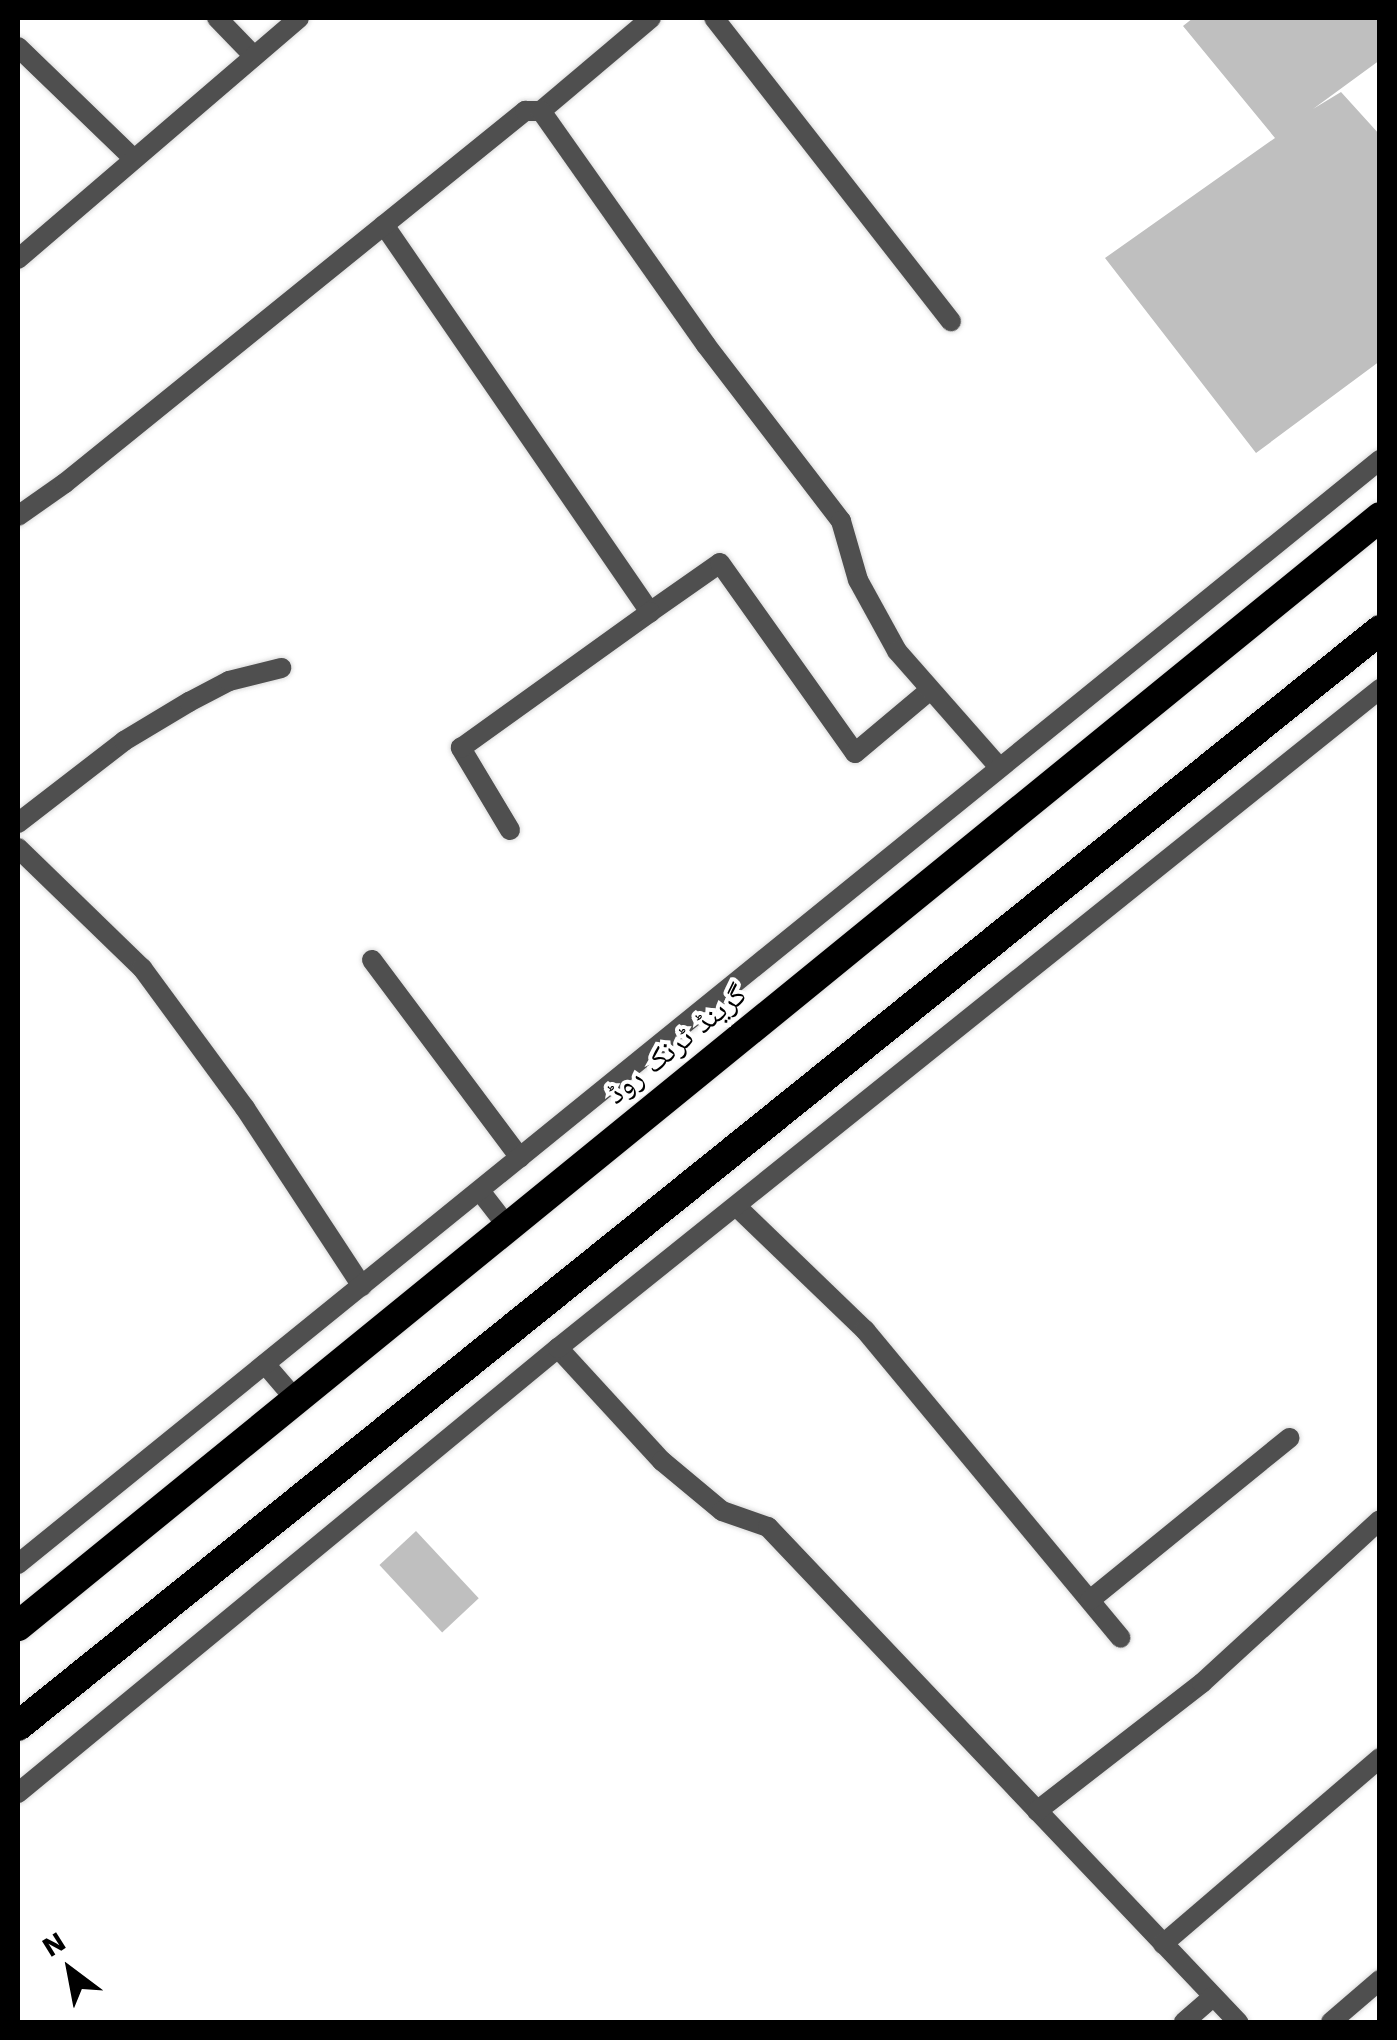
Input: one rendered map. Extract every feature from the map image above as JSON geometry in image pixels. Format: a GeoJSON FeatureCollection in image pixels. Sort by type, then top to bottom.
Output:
{"type":"FeatureCollection","features":[{"type":"Feature","properties":{"kind":"highway","name":"گرینڈ ٹرنک روڈ"},"geometry":{"type":"LineString","coordinates":[[18,1626],[1380,517]]}},
{"type":"Feature","properties":{"kind":"highway"},"geometry":{"type":"LineString","coordinates":[[18,1726],[1380,630]]}},
{"type":"Feature","properties":{"kind":"street"},"geometry":{"type":"LineString","coordinates":[[216,18],[254,56]]}},
{"type":"Feature","properties":{"kind":"street"},"geometry":{"type":"LineString","coordinates":[[18,259],[299,18]]}},
{"type":"Feature","properties":{"kind":"street"},"geometry":{"type":"LineString","coordinates":[[18,516],[66,482],[525,111],[542,111],[651,18]]}},
{"type":"Feature","properties":{"kind":"street"},"geometry":{"type":"LineString","coordinates":[[714,18],[952,321]]}},
{"type":"Feature","properties":{"kind":"street"},"geometry":{"type":"LineString","coordinates":[[18,47],[134,159]]}},
{"type":"Feature","properties":{"kind":"street"},"geometry":{"type":"LineString","coordinates":[[542,111],[706,344],[841,521],[858,580],[896,651],[999,767]]}},
{"type":"Feature","properties":{"kind":"street"},"geometry":{"type":"LineString","coordinates":[[384,225],[650,612]]}},
{"type":"Feature","properties":{"kind":"street"},"geometry":{"type":"LineString","coordinates":[[18,1564],[1380,460]]}},
{"type":"Feature","properties":{"kind":"street"},"geometry":{"type":"LineString","coordinates":[[510,830],[461,748],[720,563],[855,754],[930,690]]}},
{"type":"Feature","properties":{"kind":"street"},"geometry":{"type":"LineString","coordinates":[[18,823],[124,741],[189,702],[228,682],[281,668]]}},
{"type":"Feature","properties":{"kind":"street"},"geometry":{"type":"LineString","coordinates":[[18,1793],[558,1348],[1380,689]]}},
{"type":"Feature","properties":{"kind":"street"},"geometry":{"type":"LineString","coordinates":[[18,848],[142,968],[244,1108],[362,1286]]}},
{"type":"Feature","properties":{"kind":"street"},"geometry":{"type":"LineString","coordinates":[[372,960],[520,1158]]}},
{"type":"Feature","properties":{"kind":"street"},"geometry":{"type":"LineString","coordinates":[[480,1191],[508,1226]]}},
{"type":"Feature","properties":{"kind":"street"},"geometry":{"type":"LineString","coordinates":[[737,1207],[865,1330],[1122,1638]]}},
{"type":"Feature","properties":{"kind":"street"},"geometry":{"type":"LineString","coordinates":[[558,1348],[662,1461],[722,1511],[768,1527],[1238,2022]]}},
{"type":"Feature","properties":{"kind":"street"},"geometry":{"type":"LineString","coordinates":[[265,1364],[296,1400]]}},
{"type":"Feature","properties":{"kind":"street"},"geometry":{"type":"LineString","coordinates":[[1090,1600],[1289,1438]]}},
{"type":"Feature","properties":{"kind":"street"},"geometry":{"type":"LineString","coordinates":[[1036,1811],[1202,1682],[1380,1520]]}},
{"type":"Feature","properties":{"kind":"street"},"geometry":{"type":"LineString","coordinates":[[1162,1944],[1380,1758]]}},
{"type":"Feature","properties":{"kind":"street"},"geometry":{"type":"LineString","coordinates":[[1331,2022],[1380,1980]]}},
{"type":"Feature","properties":{"kind":"street"},"geometry":{"type":"LineString","coordinates":[[1184,2022],[1214,1997]]}},
{"type":"Feature","properties":{"kind":"building"},"geometry":{"type":"Polygon","coordinates":[[[1193,18],[1380,18],[1380,60],[1313,109],[1341,92],[1380,135],[1380,361],[1256,453],[1105,258],[1275,138],[1183,26],[1193,18]]]}},
{"type":"Feature","properties":{"kind":"building"},"geometry":{"type":"Polygon","coordinates":[[[416,1531],[479,1598],[442,1632],[379,1565],[416,1531]]]}}]}
